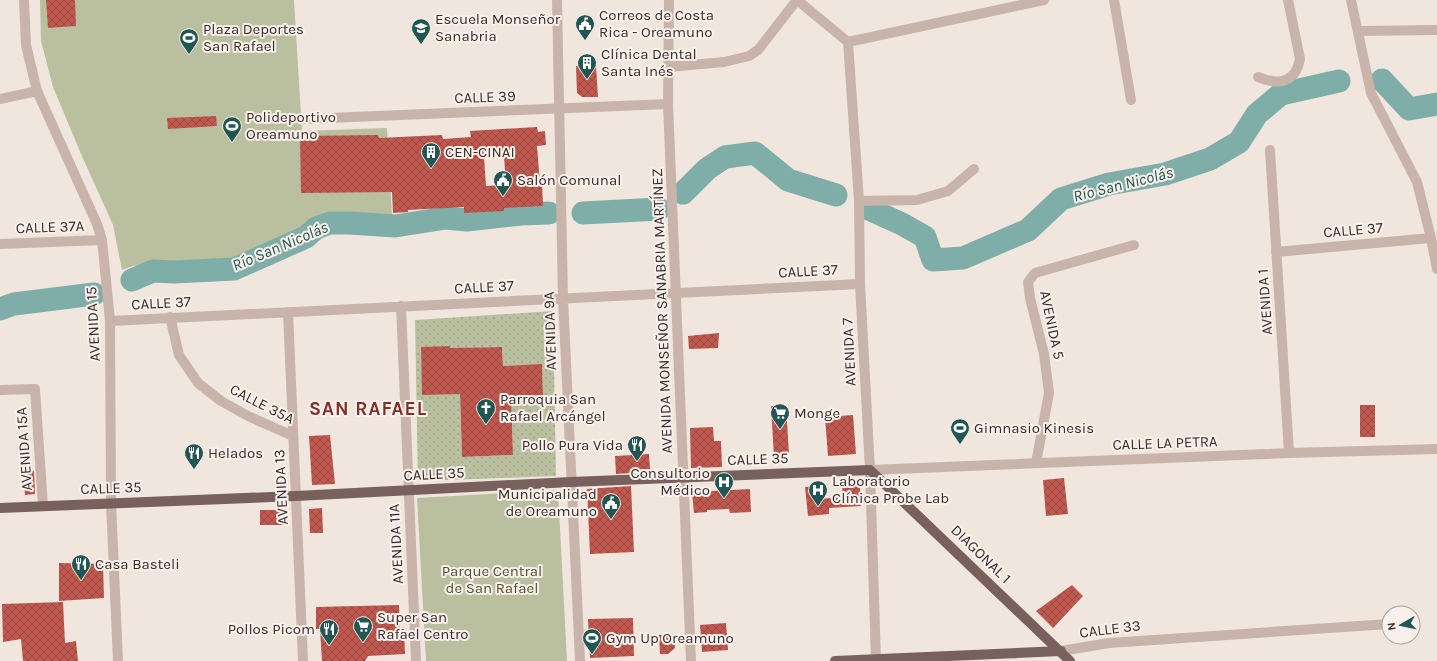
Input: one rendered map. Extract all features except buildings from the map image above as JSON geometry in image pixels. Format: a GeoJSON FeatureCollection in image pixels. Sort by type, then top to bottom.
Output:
{"type":"FeatureCollection","features":[{"type":"Feature","properties":{"kind":"main road","name":"CALLE 35"},"geometry":{"type":"LineString","coordinates":[[0,508],[870,470]]}},
{"type":"Feature","properties":{"kind":"main road","name":"DIAGONAL 1"},"geometry":{"type":"LineString","coordinates":[[870,470],[1070,661]]}},
{"type":"Feature","properties":{"kind":"main road","name":"CALLE 33"},"geometry":{"type":"LineString","coordinates":[[835,661],[1061,651]]}},
{"type":"Feature","properties":{"kind":"street","name":"AVENIDA 15"},"geometry":{"type":"LineString","coordinates":[[24,0],[26,45],[38,91],[94,217],[102,240],[110,320],[111,503],[118,661]]}},
{"type":"Feature","properties":{"kind":"street","name":"AVENIDA 9A"},"geometry":{"type":"LineString","coordinates":[[557,0],[563,298],[580,661]]}},
{"type":"Feature","properties":{"kind":"street","name":"AVENIDA MONSEÑOR SANABRIA MARTÍNEZ"},"geometry":{"type":"LineString","coordinates":[[669,0],[668,104],[691,661]]}},
{"type":"Feature","properties":{"kind":"street"},"geometry":{"type":"LineString","coordinates":[[668,67],[724,62],[749,56],[758,50],[797,0],[848,42],[1044,0]]}},
{"type":"Feature","properties":{"kind":"street"},"geometry":{"type":"LineString","coordinates":[[1114,0],[1131,100]]}},
{"type":"Feature","properties":{"kind":"street"},"geometry":{"type":"LineString","coordinates":[[1258,77],[1270,81],[1280,82],[1291,77],[1298,68],[1300,59],[1288,0]]}},
{"type":"Feature","properties":{"kind":"street"},"geometry":{"type":"LineString","coordinates":[[1351,0],[1371,93],[1417,182],[1437,269]]}},
{"type":"Feature","properties":{"kind":"street"},"geometry":{"type":"LineString","coordinates":[[1358,30],[1437,30]]}},
{"type":"Feature","properties":{"kind":"street","name":"AVENIDA 7"},"geometry":{"type":"LineString","coordinates":[[848,42],[859,201],[860,284],[870,470],[876,660]]}},
{"type":"Feature","properties":{"kind":"street"},"geometry":{"type":"LineString","coordinates":[[0,99],[38,91]]}},
{"type":"Feature","properties":{"kind":"street","name":"CALLE 39"},"geometry":{"type":"LineString","coordinates":[[304,119],[668,104]]}},
{"type":"Feature","properties":{"kind":"street","name":"AVENIDA 1"},"geometry":{"type":"LineString","coordinates":[[1270,150],[1289,453]]}},
{"type":"Feature","properties":{"kind":"street"},"geometry":{"type":"LineString","coordinates":[[859,201],[916,200],[948,191],[974,168]]}},
{"type":"Feature","properties":{"kind":"street","name":"CALLE 37"},"geometry":{"type":"LineString","coordinates":[[1276,252],[1431,238]]}},
{"type":"Feature","properties":{"kind":"street","name":"CALLE 37A"},"geometry":{"type":"LineString","coordinates":[[0,244],[102,240]]}},
{"type":"Feature","properties":{"kind":"street","name":"AVENIDA 5"},"geometry":{"type":"LineString","coordinates":[[1036,463],[1049,393],[1044,354],[1030,298],[1028,282],[1035,273],[1134,245]]}},
{"type":"Feature","properties":{"kind":"street","name":"CALLE 37"},"geometry":{"type":"LineString","coordinates":[[110,320],[860,284]]}},
{"type":"Feature","properties":{"kind":"street","name":"AVENIDA 11A"},"geometry":{"type":"LineString","coordinates":[[401,306],[416,661]]}},
{"type":"Feature","properties":{"kind":"street","name":"AVENIDA 13"},"geometry":{"type":"LineString","coordinates":[[288,312],[303,661]]}},
{"type":"Feature","properties":{"kind":"street","name":"CALLE 35A"},"geometry":{"type":"LineString","coordinates":[[170,318],[179,355],[198,383],[221,401],[248,416],[293,436]]}},
{"type":"Feature","properties":{"kind":"street","name":"AVENIDA 15A"},"geometry":{"type":"LineString","coordinates":[[0,390],[35,390],[43,506]]}},
{"type":"Feature","properties":{"kind":"street","name":"CALLE LA PETRA"},"geometry":{"type":"LineString","coordinates":[[870,470],[1289,453],[1437,449]]}},
{"type":"Feature","properties":{"kind":"street","name":"CALLE 33"},"geometry":{"type":"LineString","coordinates":[[1061,651],[1109,642],[1381,625]]}},
{"type":"Feature","properties":{"kind":"green space","name":"Polideportivo Oreamuno"},"geometry":{"type":"Polygon","coordinates":[[[40,0],[294,0],[302,131],[387,128],[392,215],[319,217],[281,244],[234,260],[172,262],[133,266],[122,270],[113,225],[53,87],[41,41],[40,0]]]}},
{"type":"Feature","properties":{"kind":"green space"},"geometry":{"type":"Polygon","coordinates":[[[553,311],[556,476],[418,481],[415,320],[553,311]],[[450,346],[421,348],[423,395],[459,367],[462,457],[513,455],[511,396],[543,395],[542,365],[503,366],[502,347],[461,348],[451,364],[450,346]]]}},
{"type":"Feature","properties":{"kind":"green space","name":"Parque Central de San Rafael"},"geometry":{"type":"Polygon","coordinates":[[[558,490],[567,661],[426,661],[417,498],[558,490]]]}},
{"type":"Feature","properties":{"kind":"waterway","name":"Río San Nicolás"},"geometry":{"type":"LineString","coordinates":[[1382,80],[1409,109],[1437,104]]}},
{"type":"Feature","properties":{"kind":"waterway","name":"Río San Nicolás"},"geometry":{"type":"LineString","coordinates":[[869,209],[902,224],[925,237],[933,260],[963,258],[1028,230],[1061,199],[1109,184],[1165,174],[1210,159],[1239,142],[1257,114],[1281,94],[1339,81]]}},
{"type":"Feature","properties":{"kind":"waterway","name":"Río San Nicolás"},"geometry":{"type":"LineString","coordinates":[[683,193],[707,169],[725,157],[755,153],[788,180],[836,195]]}},
{"type":"Feature","properties":{"kind":"waterway","name":"Río San Nicolás"},"geometry":{"type":"LineString","coordinates":[[583,213],[659,209]]}},
{"type":"Feature","properties":{"kind":"waterway","name":"Río San Nicolás"},"geometry":{"type":"LineString","coordinates":[[132,280],[153,271],[174,272],[234,269],[306,237],[316,228],[330,223],[395,226],[446,218],[467,220],[521,214],[549,213]]}},
{"type":"Feature","properties":{"kind":"waterway","name":"Río San Nicolás"},"geometry":{"type":"LineString","coordinates":[[0,309],[14,304],[94,294]]}},
{"type":"Feature","properties":{"kind":"place","name":"Correos de Costa Rica - Oreamuno"},"geometry":{"type":"Point","coordinates":[585,41]}},
{"type":"Feature","properties":{"kind":"place","name":"Escuela Monseñor Sanabria"},"geometry":{"type":"Point","coordinates":[421,45]}},
{"type":"Feature","properties":{"kind":"place","name":"Plaza Deportes San Rafael"},"geometry":{"type":"Point","coordinates":[189,55]}},
{"type":"Feature","properties":{"kind":"place","name":"Clínica Dental Santa Inés"},"geometry":{"type":"Point","coordinates":[587,80]}},
{"type":"Feature","properties":{"kind":"place","name":"Polideportivo Oreamuno"},"geometry":{"type":"Point","coordinates":[232,143]}},
{"type":"Feature","properties":{"kind":"place","name":"CEN-CINAI"},"geometry":{"type":"Point","coordinates":[431,169]}},
{"type":"Feature","properties":{"kind":"place","name":"Salón Comunal"},"geometry":{"type":"Point","coordinates":[503,197]}},
{"type":"Feature","properties":{"kind":"place","name":"Parroquia San Rafael Arcángel"},"geometry":{"type":"Point","coordinates":[486,425]}},
{"type":"Feature","properties":{"kind":"place","name":"Monge"},"geometry":{"type":"Point","coordinates":[780,430]}},
{"type":"Feature","properties":{"kind":"place","name":"Gimnasio Kinesis"},"geometry":{"type":"Point","coordinates":[960,445]}},
{"type":"Feature","properties":{"kind":"place","name":"Pollo Pura Vida"},"geometry":{"type":"Point","coordinates":[637,462]}},
{"type":"Feature","properties":{"kind":"place","name":"Helados"},"geometry":{"type":"Point","coordinates":[194,470]}},
{"type":"Feature","properties":{"kind":"place","name":"Consultorio Médico"},"geometry":{"type":"Point","coordinates":[724,499]}},
{"type":"Feature","properties":{"kind":"place","name":"Laboratorio Clínica Probe Lab"},"geometry":{"type":"Point","coordinates":[818,507]}},
{"type":"Feature","properties":{"kind":"place","name":"Municipalidad de Oreamuno"},"geometry":{"type":"Point","coordinates":[611,520]}},
{"type":"Feature","properties":{"kind":"place","name":"Casa Basteli"},"geometry":{"type":"Point","coordinates":[81,581]}},
{"type":"Feature","properties":{"kind":"place","name":"Super San Rafael Centro"},"geometry":{"type":"Point","coordinates":[363,643]}},
{"type":"Feature","properties":{"kind":"place","name":"Pollos Picom"},"geometry":{"type":"Point","coordinates":[329,646]}},
{"type":"Feature","properties":{"kind":"place","name":"Gym Up Oreamuno"},"geometry":{"type":"Point","coordinates":[592,655]}},
{"type":"Feature","properties":{"kind":"district","name":"SAN RAFAEL"},"geometry":{"type":"Point","coordinates":[368,409]}}]}
